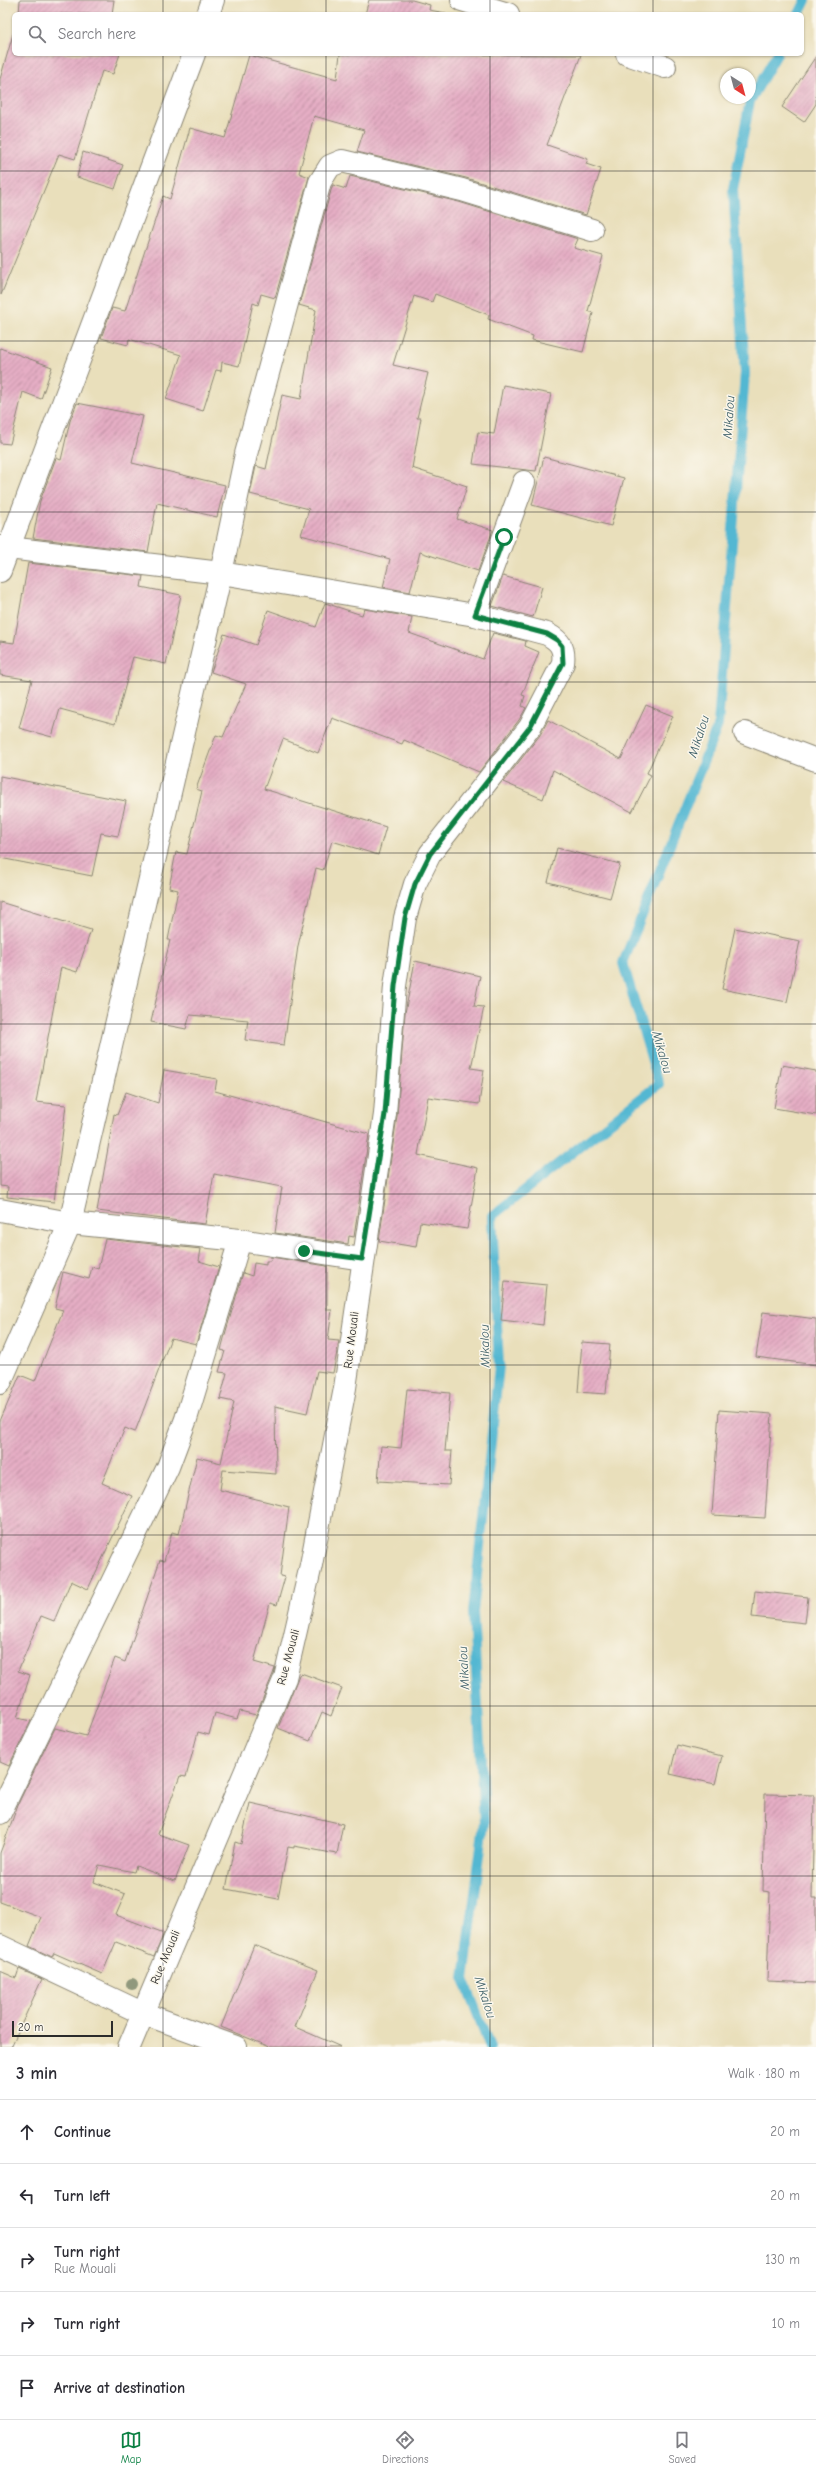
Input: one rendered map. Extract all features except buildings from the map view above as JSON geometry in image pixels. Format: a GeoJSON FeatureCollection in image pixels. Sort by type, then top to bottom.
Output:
{"type":"FeatureCollection","features":[{"type":"Feature","properties":{"kind":"street"},"geometry":{"type":"LineString","coordinates":[[209,12],[213,0]]}},
{"type":"Feature","properties":{"kind":"street"},"geometry":{"type":"LineString","coordinates":[[462,0],[501,12]]}},
{"type":"Feature","properties":{"kind":"street"},"geometry":{"type":"LineString","coordinates":[[0,571],[4,547],[54,429],[193,56]]}},
{"type":"Feature","properties":{"kind":"street"},"geometry":{"type":"LineString","coordinates":[[634,56],[665,67]]}},
{"type":"Feature","properties":{"kind":"street"},"geometry":{"type":"LineString","coordinates":[[0,1383],[70,1223],[221,573],[246,454],[320,182],[330,166],[342,161],[455,188],[592,230]]}},
{"type":"Feature","properties":{"kind":"street"},"geometry":{"type":"LineString","coordinates":[[4,547],[221,573],[475,615],[524,482]]}},
{"type":"Feature","properties":{"kind":"street","name":"Rue Mouali"},"geometry":{"type":"LineString","coordinates":[[129,2047],[142,2013],[285,1678],[311,1565],[343,1396],[362,1259],[385,1114],[395,986],[405,918],[415,884],[430,854],[530,727],[563,663],[562,646],[557,640],[547,634],[475,615]]}},
{"type":"Feature","properties":{"kind":"street"},"geometry":{"type":"LineString","coordinates":[[745,733],[816,760]]}},
{"type":"Feature","properties":{"kind":"street"},"geometry":{"type":"LineString","coordinates":[[0,1210],[70,1223],[240,1240],[362,1259]]}},
{"type":"Feature","properties":{"kind":"street"},"geometry":{"type":"LineString","coordinates":[[0,1813],[168,1467],[186,1420],[240,1240]]}},
{"type":"Feature","properties":{"kind":"street"},"geometry":{"type":"LineString","coordinates":[[0,1946],[142,2013],[236,2047]]}},
{"type":"Feature","properties":{"kind":"waterway","name":"Mikalou"},"geometry":{"type":"LineString","coordinates":[[800,12],[806,0]]}},
{"type":"Feature","properties":{"kind":"waterway","name":"Mikalou"},"geometry":{"type":"LineString","coordinates":[[490,2047],[464,1979],[484,1823],[473,1612],[499,1366],[492,1216],[659,1084],[623,963],[718,725],[745,373],[733,189],[750,101],[776,56]]}},
{"type":"Feature","properties":{"kind":"route"},"geometry":{"type":"LineString","coordinates":[[304,1251],[362,1259],[385,1114],[395,986],[405,918],[415,884],[430,854],[530,727],[563,663],[564,654],[562,646],[557,640],[547,634],[475,615],[504,537]]}}]}
